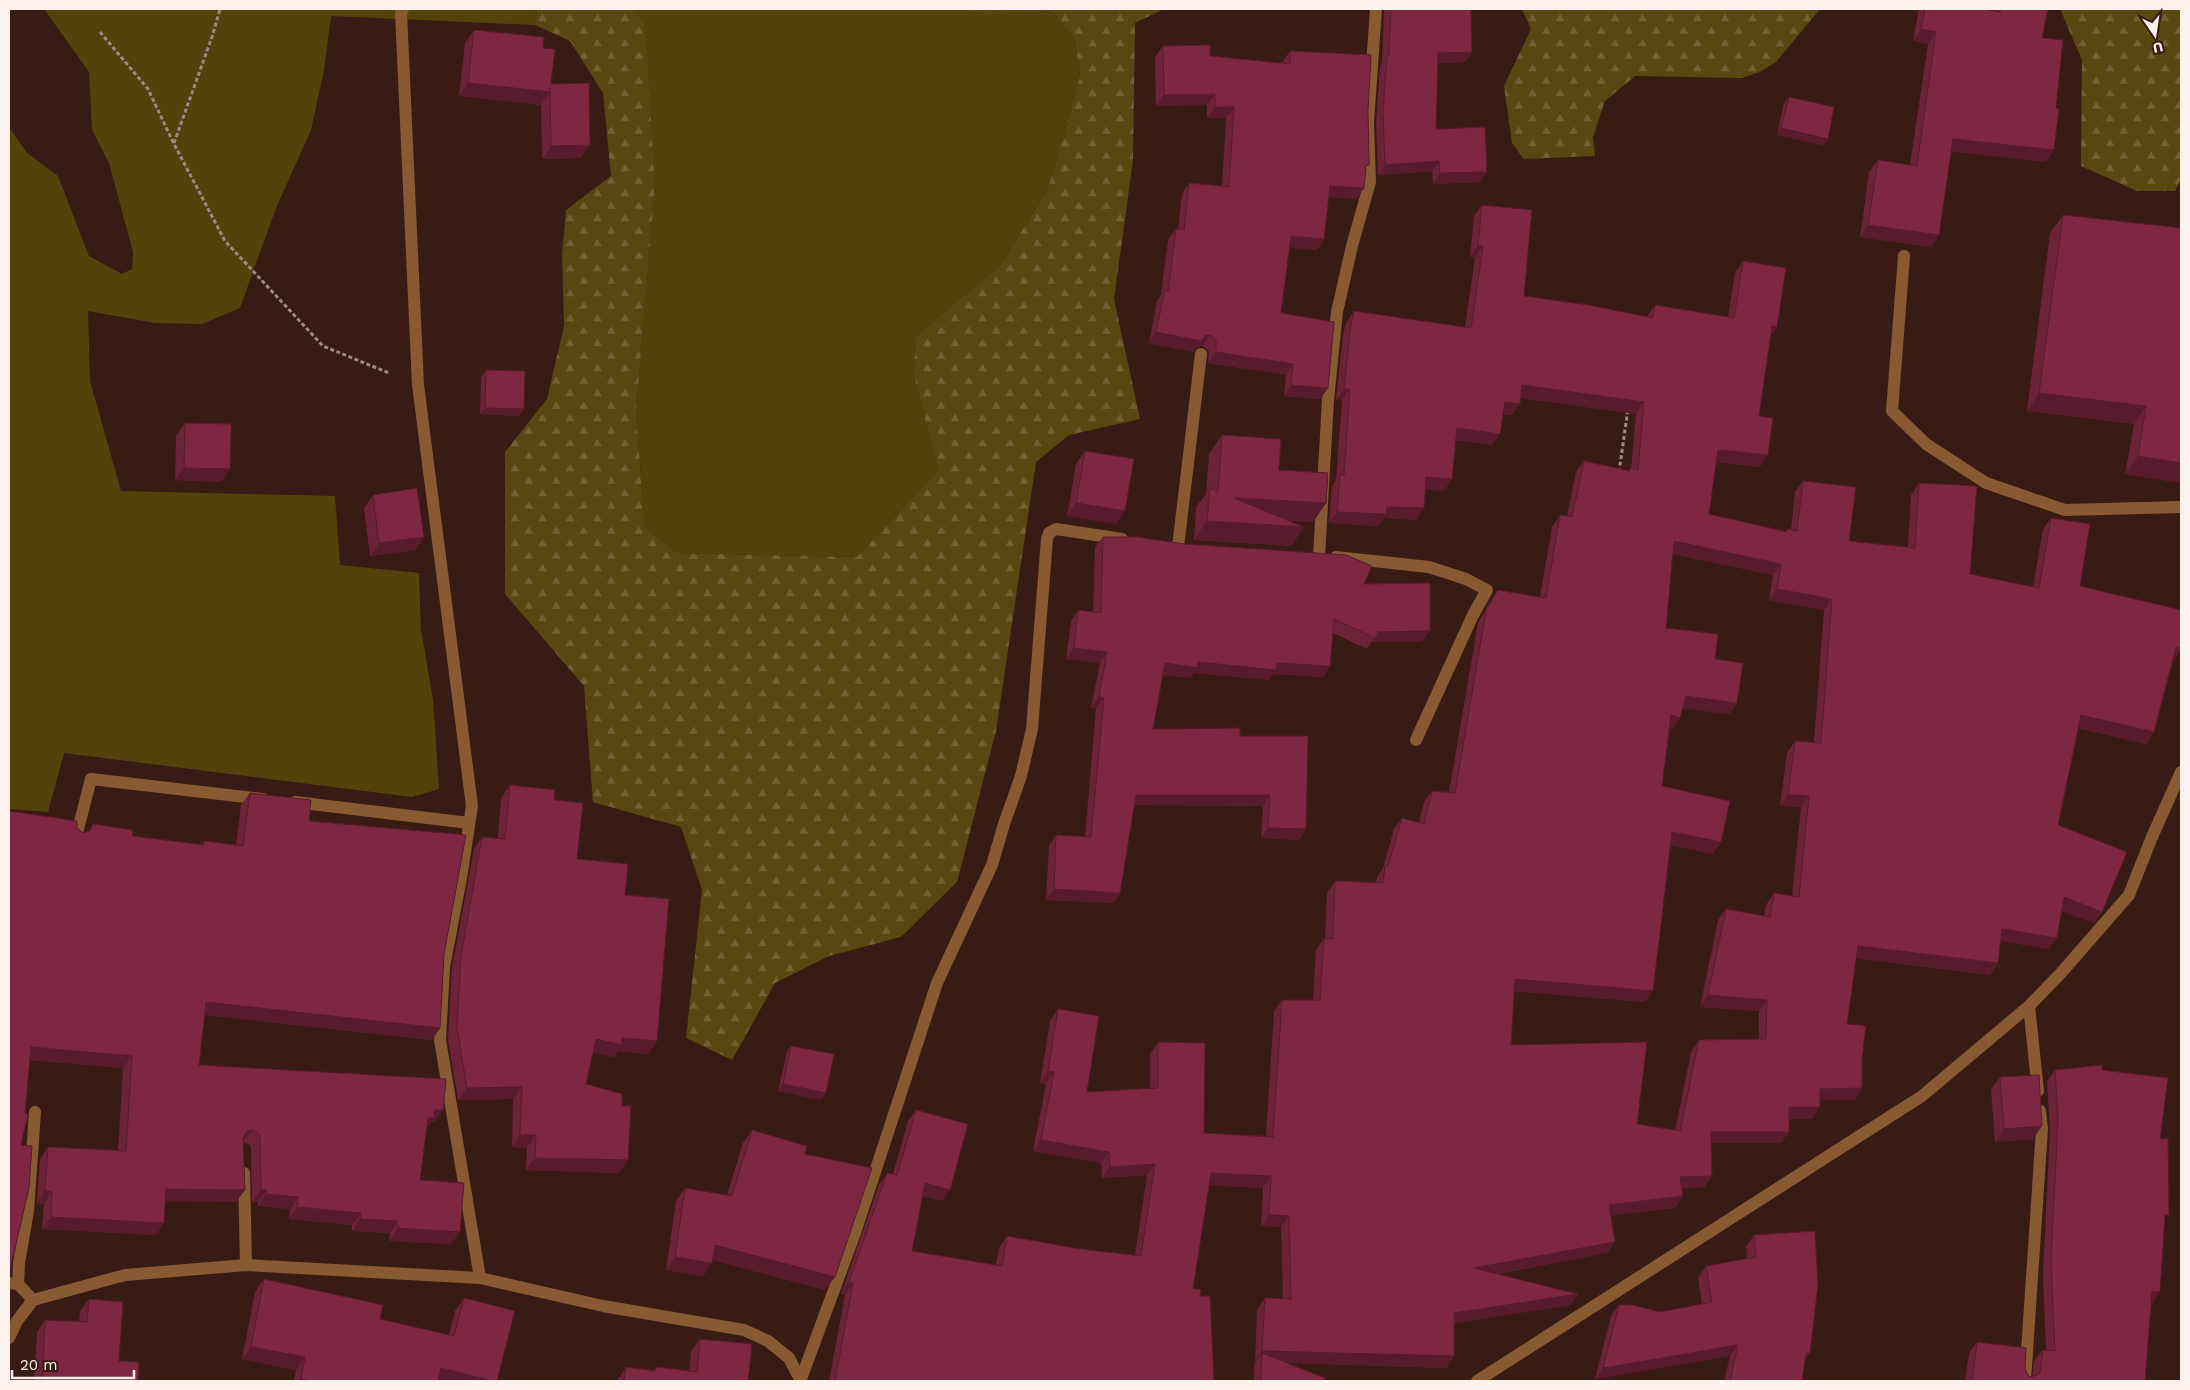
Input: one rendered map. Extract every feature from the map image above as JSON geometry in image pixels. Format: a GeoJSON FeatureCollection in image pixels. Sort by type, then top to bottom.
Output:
{"type":"FeatureCollection","features":[{"type":"Feature","properties":{"kind":"street"},"geometry":{"type":"LineString","coordinates":[[403,9],[402,23],[418,385],[472,806],[444,967],[440,1040],[480,1278]]}},
{"type":"Feature","properties":{"kind":"street"},"geometry":{"type":"LineString","coordinates":[[1376,9],[1368,122],[1370,182],[1352,246],[1337,312],[1314,555],[1429,567],[1466,579],[1487,590],[1472,615],[1416,740]]}},
{"type":"Feature","properties":{"kind":"street"},"geometry":{"type":"LineString","coordinates":[[1904,256],[1892,411],[1926,444],[1986,483],[2066,510],[2181,507]]}},
{"type":"Feature","properties":{"kind":"street"},"geometry":{"type":"LineString","coordinates":[[1178,547],[1200,354]]}},
{"type":"Feature","properties":{"kind":"street"},"geometry":{"type":"LineString","coordinates":[[801,1380],[855,1233],[937,983],[992,865],[1021,776],[1032,729],[1047,539],[1050,533],[1056,529],[1131,540]]}},
{"type":"Feature","properties":{"kind":"street"},"geometry":{"type":"LineString","coordinates":[[1477,1381],[1922,1096],[2029,1006],[2061,973],[2129,895],[2181,772]]}},
{"type":"Feature","properties":{"kind":"street"},"geometry":{"type":"LineString","coordinates":[[76,837],[90,779],[469,822]]}},
{"type":"Feature","properties":{"kind":"street"},"geometry":{"type":"LineString","coordinates":[[2025,1381],[2042,1129],[2029,1006]]}},
{"type":"Feature","properties":{"kind":"street"},"geometry":{"type":"LineString","coordinates":[[33,1300],[14,1283],[28,1211],[35,1112]]}},
{"type":"Feature","properties":{"kind":"street"},"geometry":{"type":"LineString","coordinates":[[243,1159],[246,1265]]}},
{"type":"Feature","properties":{"kind":"street"},"geometry":{"type":"LineString","coordinates":[[9,1338],[17,1321],[33,1300],[125,1275],[246,1265],[480,1278],[603,1306],[744,1330],[768,1341],[789,1358],[801,1380]]}},
{"type":"Feature","properties":{"kind":"path"},"geometry":{"type":"LineString","coordinates":[[174,144],[220,9]]}},
{"type":"Feature","properties":{"kind":"path"},"geometry":{"type":"LineString","coordinates":[[100,32],[148,89],[174,144],[225,241],[323,346],[418,385]]}},
{"type":"Feature","properties":{"kind":"path"},"geometry":{"type":"LineString","coordinates":[[1619,473],[1629,404]]}},
{"type":"Feature","properties":{"kind":"shaded area"},"geometry":{"type":"Polygon","coordinates":[[[44,9],[537,9],[535,25],[331,16],[324,70],[311,130],[276,208],[240,308],[202,324],[155,323],[88,311],[90,381],[121,491],[335,496],[340,565],[419,573],[421,629],[433,700],[439,789],[412,797],[64,753],[48,812],[9,809],[9,127],[27,153],[58,176],[89,256],[122,274],[132,269],[133,252],[109,163],[92,130],[89,72],[44,9]]]}},
{"type":"Feature","properties":{"kind":"shaded area"},"geometry":{"type":"Polygon","coordinates":[[[632,9],[959,9],[988,15],[1052,11],[1075,41],[1080,77],[1048,188],[1002,263],[915,337],[914,376],[938,470],[857,557],[678,553],[645,527],[636,412],[655,188],[632,9]]]}},
{"type":"Feature","properties":{"kind":"green space"},"geometry":{"type":"Polygon","coordinates":[[[537,9],[632,9],[645,24],[655,188],[636,412],[645,527],[678,553],[857,557],[938,470],[914,376],[915,337],[1002,263],[1048,188],[1080,77],[1075,41],[1052,11],[988,15],[959,9],[1164,9],[1135,23],[1133,160],[1114,299],[1140,419],[1069,435],[1036,462],[996,731],[957,882],[901,937],[829,956],[775,983],[732,1060],[686,1038],[702,890],[681,827],[593,802],[584,686],[505,594],[505,452],[547,399],[564,326],[562,255],[566,210],[611,176],[603,93],[570,41],[535,25],[537,9]]]}},
{"type":"Feature","properties":{"kind":"green space"},"geometry":{"type":"Polygon","coordinates":[[[1522,9],[1820,9],[1777,61],[1760,72],[1742,78],[1635,76],[1605,101],[1593,137],[1595,156],[1524,159],[1512,143],[1504,86],[1531,29],[1522,9]]]}},
{"type":"Feature","properties":{"kind":"green space"},"geometry":{"type":"Polygon","coordinates":[[[2060,9],[2181,9],[2181,179],[2175,191],[2137,191],[2081,166],[2082,60],[2060,9]]]}},
{"type":"Feature","properties":{"kind":"building"},"geometry":{"type":"Polygon","coordinates":[[[1391,9],[1471,9],[1472,52],[1438,53],[1436,129],[1485,127],[1487,172],[1440,173],[1439,161],[1385,165],[1383,112],[1387,56],[1389,56],[1391,9]]]}},
{"type":"Feature","properties":{"kind":"building"},"geometry":{"type":"Polygon","coordinates":[[[1925,9],[1984,9],[2000,12],[2001,9],[2048,9],[2042,38],[2063,40],[2056,108],[2059,109],[2054,150],[1953,139],[1939,235],[1868,225],[1878,160],[1917,166],[1936,32],[1921,29],[1925,9]]]}},
{"type":"Feature","properties":{"kind":"building"},"geometry":{"type":"Polygon","coordinates":[[[474,30],[544,37],[543,48],[555,49],[551,84],[589,83],[590,145],[551,146],[550,88],[550,92],[468,83],[474,30]]]}},
{"type":"Feature","properties":{"kind":"building"},"geometry":{"type":"Polygon","coordinates":[[[1210,45],[1210,56],[1290,64],[1290,51],[1371,55],[1368,111],[1369,165],[1366,166],[1364,188],[1330,186],[1324,239],[1291,236],[1281,313],[1334,322],[1328,388],[1291,385],[1293,364],[1216,352],[1216,340],[1210,335],[1205,336],[1201,341],[1156,332],[1165,290],[1168,291],[1176,229],[1184,230],[1189,183],[1229,187],[1234,107],[1215,107],[1215,94],[1164,95],[1163,46],[1210,45]]]}},
{"type":"Feature","properties":{"kind":"building"},"geometry":{"type":"Polygon","coordinates":[[[1789,97],[1834,107],[1828,139],[1781,128],[1789,97]]]}},
{"type":"Feature","properties":{"kind":"building"},"geometry":{"type":"Polygon","coordinates":[[[1482,205],[1532,210],[1524,296],[1588,305],[1653,318],[1655,305],[1734,318],[1743,261],[1786,268],[1777,327],[1772,326],[1759,416],[1773,418],[1768,455],[1718,450],[1709,514],[1787,532],[1787,529],[1797,531],[1803,481],[1856,487],[1849,541],[1915,548],[1919,483],[1977,486],[1970,574],[2039,588],[2051,518],[2090,524],[2080,586],[2181,610],[2181,649],[2176,647],[2154,732],[2081,715],[2058,825],[2127,852],[2102,912],[2064,897],[2057,938],[2002,929],[1998,963],[1858,946],[1847,1024],[1866,1026],[1862,1059],[1862,1088],[1820,1089],[1820,1107],[1789,1107],[1789,1132],[1711,1132],[1712,1176],[1680,1177],[1683,1196],[1609,1205],[1615,1242],[1474,1268],[1578,1294],[1454,1313],[1454,1356],[1262,1351],[1265,1298],[1291,1299],[1289,1216],[1269,1215],[1271,1176],[1211,1173],[1193,1289],[1201,1290],[1200,1296],[1210,1296],[1214,1381],[835,1381],[853,1283],[849,1282],[887,1173],[897,1175],[916,1110],[968,1124],[950,1190],[925,1183],[912,1251],[1002,1266],[1007,1236],[1080,1249],[1141,1256],[1155,1164],[1110,1167],[1109,1152],[1041,1140],[1054,1072],[1048,1071],[1058,1009],[1099,1016],[1087,1092],[1158,1088],[1158,1042],[1205,1043],[1204,1133],[1273,1137],[1282,1000],[1320,1000],[1324,938],[1333,939],[1335,881],[1383,883],[1385,866],[1388,866],[1402,818],[1424,824],[1432,791],[1455,793],[1486,611],[1498,590],[1546,598],[1560,515],[1572,517],[1584,461],[1630,471],[1630,468],[1638,470],[1644,402],[1522,385],[1520,404],[1505,402],[1500,434],[1457,428],[1452,479],[1426,477],[1424,508],[1387,507],[1386,514],[1337,512],[1340,474],[1344,475],[1350,389],[1344,389],[1354,311],[1471,328],[1483,246],[1478,246],[1482,205]],[[1674,541],[1666,628],[1718,634],[1715,659],[1743,663],[1737,703],[1686,696],[1680,718],[1671,715],[1662,786],[1730,801],[1721,842],[1672,832],[1653,991],[1515,979],[1511,1045],[1647,1042],[1637,1124],[1680,1131],[1699,1040],[1766,1039],[1767,1000],[1708,995],[1726,909],[1770,917],[1774,893],[1799,897],[1809,796],[1788,795],[1795,741],[1821,743],[1832,599],[1777,589],[1781,564],[1674,541]]]}},
{"type":"Feature","properties":{"kind":"building"},"geometry":{"type":"Polygon","coordinates":[[[2063,215],[2181,228],[2181,463],[2138,456],[2146,406],[2039,393],[2063,215]]]}},
{"type":"Feature","properties":{"kind":"building"},"geometry":{"type":"Polygon","coordinates":[[[486,370],[525,371],[524,409],[485,408],[486,370]]]}},
{"type":"Feature","properties":{"kind":"building"},"geometry":{"type":"Polygon","coordinates":[[[185,423],[231,424],[230,469],[184,468],[185,423]]]}},
{"type":"Feature","properties":{"kind":"building"},"geometry":{"type":"Polygon","coordinates":[[[1222,435],[1281,439],[1279,470],[1328,473],[1326,503],[1234,498],[1304,527],[1207,521],[1210,488],[1218,492],[1222,435]]]}},
{"type":"Feature","properties":{"kind":"building"},"geometry":{"type":"Polygon","coordinates":[[[1085,451],[1134,459],[1125,511],[1076,503],[1085,451]]]}},
{"type":"Feature","properties":{"kind":"building"},"geometry":{"type":"Polygon","coordinates":[[[417,488],[424,537],[379,543],[373,495],[417,488]]]}},
{"type":"Feature","properties":{"kind":"building"},"geometry":{"type":"Polygon","coordinates":[[[1103,537],[1137,537],[1185,544],[1346,555],[1372,566],[1364,584],[1430,583],[1430,631],[1378,632],[1375,638],[1334,619],[1330,666],[1277,663],[1276,670],[1198,662],[1198,668],[1165,663],[1153,729],[1240,728],[1240,736],[1308,736],[1306,829],[1268,828],[1270,795],[1136,795],[1120,893],[1054,889],[1056,835],[1091,837],[1104,698],[1099,697],[1107,652],[1074,648],[1078,610],[1101,613],[1103,537]]]}},
{"type":"Feature","properties":{"kind":"building"},"geometry":{"type":"Polygon","coordinates":[[[510,785],[555,790],[554,800],[583,803],[577,859],[628,864],[625,895],[669,899],[657,1041],[622,1038],[622,1045],[596,1039],[586,1084],[622,1094],[622,1106],[631,1106],[628,1160],[535,1158],[536,1135],[520,1135],[522,1087],[467,1088],[457,1027],[461,956],[482,837],[505,839],[510,785]]]}},
{"type":"Feature","properties":{"kind":"building"},"geometry":{"type":"Polygon","coordinates":[[[250,793],[311,800],[309,821],[466,835],[444,954],[440,1028],[206,1002],[199,1065],[446,1079],[443,1110],[434,1110],[434,1118],[428,1118],[420,1180],[464,1183],[460,1232],[398,1228],[398,1221],[360,1219],[361,1213],[297,1207],[298,1197],[266,1194],[267,1190],[261,1190],[260,1137],[258,1133],[252,1130],[247,1131],[243,1138],[245,1190],[166,1189],[164,1223],[51,1217],[52,1192],[45,1191],[48,1147],[126,1151],[132,1056],[31,1047],[25,1113],[28,1114],[21,1145],[32,1146],[29,1188],[9,1274],[9,811],[77,821],[77,828],[83,833],[90,831],[93,824],[133,830],[132,836],[204,845],[204,841],[243,846],[250,793]]]}},
{"type":"Feature","properties":{"kind":"building"},"geometry":{"type":"Polygon","coordinates":[[[791,1046],[834,1054],[826,1093],[783,1084],[791,1046]]]}},
{"type":"Feature","properties":{"kind":"building"},"geometry":{"type":"Polygon","coordinates":[[[2102,1065],[2102,1070],[2168,1078],[2160,1139],[2168,1138],[2169,1215],[2165,1215],[2160,1292],[2152,1292],[2145,1381],[1972,1381],[1977,1342],[2026,1348],[2025,1369],[2028,1376],[2032,1377],[2040,1373],[2043,1350],[2055,1351],[2051,1262],[2058,1118],[2055,1070],[2102,1065]]]}},
{"type":"Feature","properties":{"kind":"building"},"geometry":{"type":"Polygon","coordinates":[[[2039,1075],[2042,1126],[2004,1129],[2000,1077],[2039,1075]]]}},
{"type":"Feature","properties":{"kind":"building"},"geometry":{"type":"Polygon","coordinates":[[[752,1130],[807,1146],[805,1154],[872,1168],[835,1277],[715,1245],[712,1263],[675,1257],[685,1188],[732,1196],[752,1130]]]}},
{"type":"Feature","properties":{"kind":"building"},"geometry":{"type":"Polygon","coordinates":[[[1815,1231],[1818,1286],[1810,1353],[1806,1353],[1802,1381],[1730,1381],[1738,1345],[1603,1368],[1619,1305],[1632,1305],[1660,1312],[1712,1302],[1706,1266],[1756,1257],[1754,1235],[1815,1231]]]}},
{"type":"Feature","properties":{"kind":"building"},"geometry":{"type":"Polygon","coordinates":[[[264,1279],[383,1305],[380,1319],[454,1336],[464,1298],[515,1311],[497,1381],[441,1368],[438,1381],[311,1381],[301,1379],[305,1357],[251,1347],[264,1279]]]}},
{"type":"Feature","properties":{"kind":"building"},"geometry":{"type":"Polygon","coordinates":[[[89,1299],[123,1302],[119,1361],[139,1362],[138,1381],[42,1381],[45,1320],[87,1322],[89,1299]]]}},
{"type":"Feature","properties":{"kind":"building"},"geometry":{"type":"Polygon","coordinates":[[[700,1339],[752,1344],[748,1381],[624,1381],[626,1367],[655,1371],[656,1367],[697,1372],[700,1339]]]}},
{"type":"Feature","properties":{"kind":"building"},"geometry":{"type":"Polygon","coordinates":[[[1262,1353],[1325,1378],[1324,1381],[1261,1381],[1262,1353]]]}}]}
